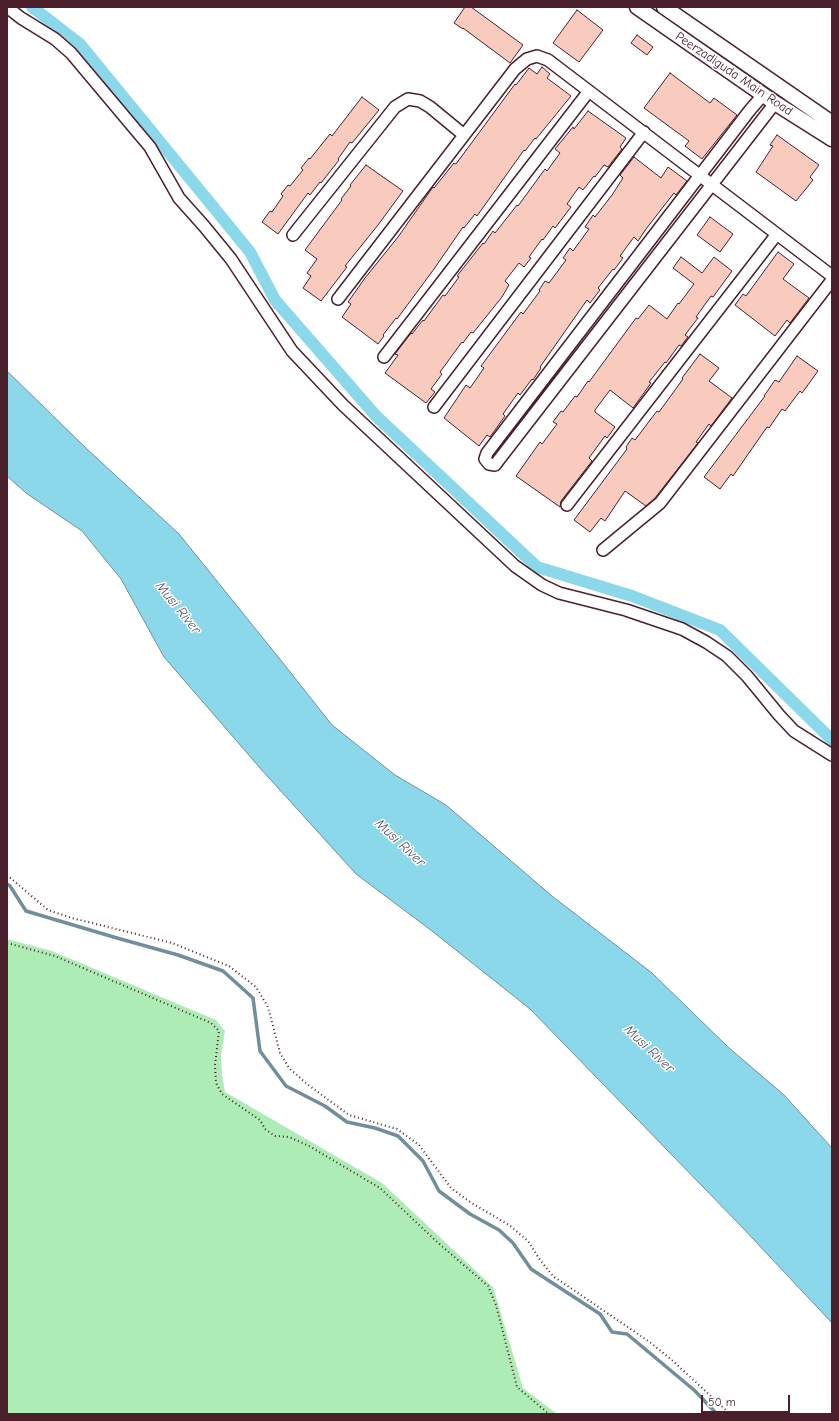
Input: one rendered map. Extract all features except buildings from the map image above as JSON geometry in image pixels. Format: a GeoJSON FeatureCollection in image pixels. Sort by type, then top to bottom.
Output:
{"type":"FeatureCollection","features":[{"type":"Feature","properties":{"kind":"street"},"geometry":{"type":"LineString","coordinates":[[7,7],[21,18],[55,39],[71,53],[150,147],[179,198],[231,259],[292,351],[343,405],[515,566],[542,585],[559,593],[626,610],[682,629],[706,642],[727,656],[747,676],[779,715],[794,730],[832,755]]}},
{"type":"Feature","properties":{"kind":"street","name":"Peerzadiguda Main Road"},"geometry":{"type":"LineString","coordinates":[[637,7],[763,95],[832,139]]}},
{"type":"Feature","properties":{"kind":"street"},"geometry":{"type":"LineString","coordinates":[[664,7],[832,123]]}},
{"type":"Feature","properties":{"kind":"street"},"geometry":{"type":"LineString","coordinates":[[338,299],[515,69],[527,59],[536,56],[548,60],[832,276]]}},
{"type":"Feature","properties":{"kind":"street"},"geometry":{"type":"LineString","coordinates":[[384,357],[589,91]]}},
{"type":"Feature","properties":{"kind":"street"},"geometry":{"type":"LineString","coordinates":[[763,95],[487,453],[485,459],[489,464],[495,465],[775,103]]}},
{"type":"Feature","properties":{"kind":"street"},"geometry":{"type":"LineString","coordinates":[[293,234],[394,107],[408,99],[420,101],[430,107],[464,135]]}},
{"type":"Feature","properties":{"kind":"street"},"geometry":{"type":"LineString","coordinates":[[434,407],[644,132]]}},
{"type":"Feature","properties":{"kind":"street"},"geometry":{"type":"LineString","coordinates":[[567,506],[777,234]]}},
{"type":"Feature","properties":{"kind":"street"},"geometry":{"type":"LineString","coordinates":[[603,550],[660,502],[832,280]]}},
{"type":"Feature","properties":{"kind":"path"},"geometry":{"type":"LineString","coordinates":[[7,875],[48,910],[72,918],[172,943],[229,966],[256,987],[268,1007],[280,1052],[289,1068],[348,1115],[397,1128],[419,1145],[451,1188],[470,1202],[509,1225],[528,1241],[540,1260],[553,1276],[651,1343],[673,1361],[730,1414]]}},
{"type":"Feature","properties":{"kind":"path"},"geometry":{"type":"LineString","coordinates":[[7,944],[56,956],[211,1023],[219,1031],[215,1065],[216,1083],[222,1094],[260,1120],[265,1128],[275,1136],[289,1137],[309,1146],[380,1188],[436,1241],[488,1286],[496,1305],[517,1387],[549,1414]]}},
{"type":"Feature","properties":{"kind":"green space"},"geometry":{"type":"Polygon","coordinates":[[[7,939],[52,951],[216,1020],[225,1031],[221,1055],[225,1092],[382,1183],[493,1287],[523,1388],[557,1414],[7,1414],[7,939]]]}},
{"type":"Feature","properties":{"kind":"water","name":"Musi River"},"geometry":{"type":"Polygon","coordinates":[[[7,371],[87,449],[179,534],[332,725],[395,775],[446,805],[552,896],[652,973],[728,1047],[784,1095],[832,1148],[832,1323],[740,1225],[530,1009],[432,931],[356,874],[260,768],[164,657],[121,579],[82,531],[26,493],[7,476],[7,371]]]}},
{"type":"Feature","properties":{"kind":"waterway"},"geometry":{"type":"LineString","coordinates":[[32,7],[80,44],[250,252],[275,300],[376,416],[537,567],[632,596],[720,630],[832,740]]}},
{"type":"Feature","properties":{"kind":"waterway"},"geometry":{"type":"LineString","coordinates":[[7,884],[10,886],[26,911],[178,955],[223,971],[253,998],[260,1051],[286,1086],[325,1106],[347,1122],[375,1128],[398,1136],[423,1161],[439,1191],[470,1214],[499,1230],[513,1243],[531,1269],[600,1314],[612,1332],[627,1334],[694,1390],[717,1414]]}}]}
